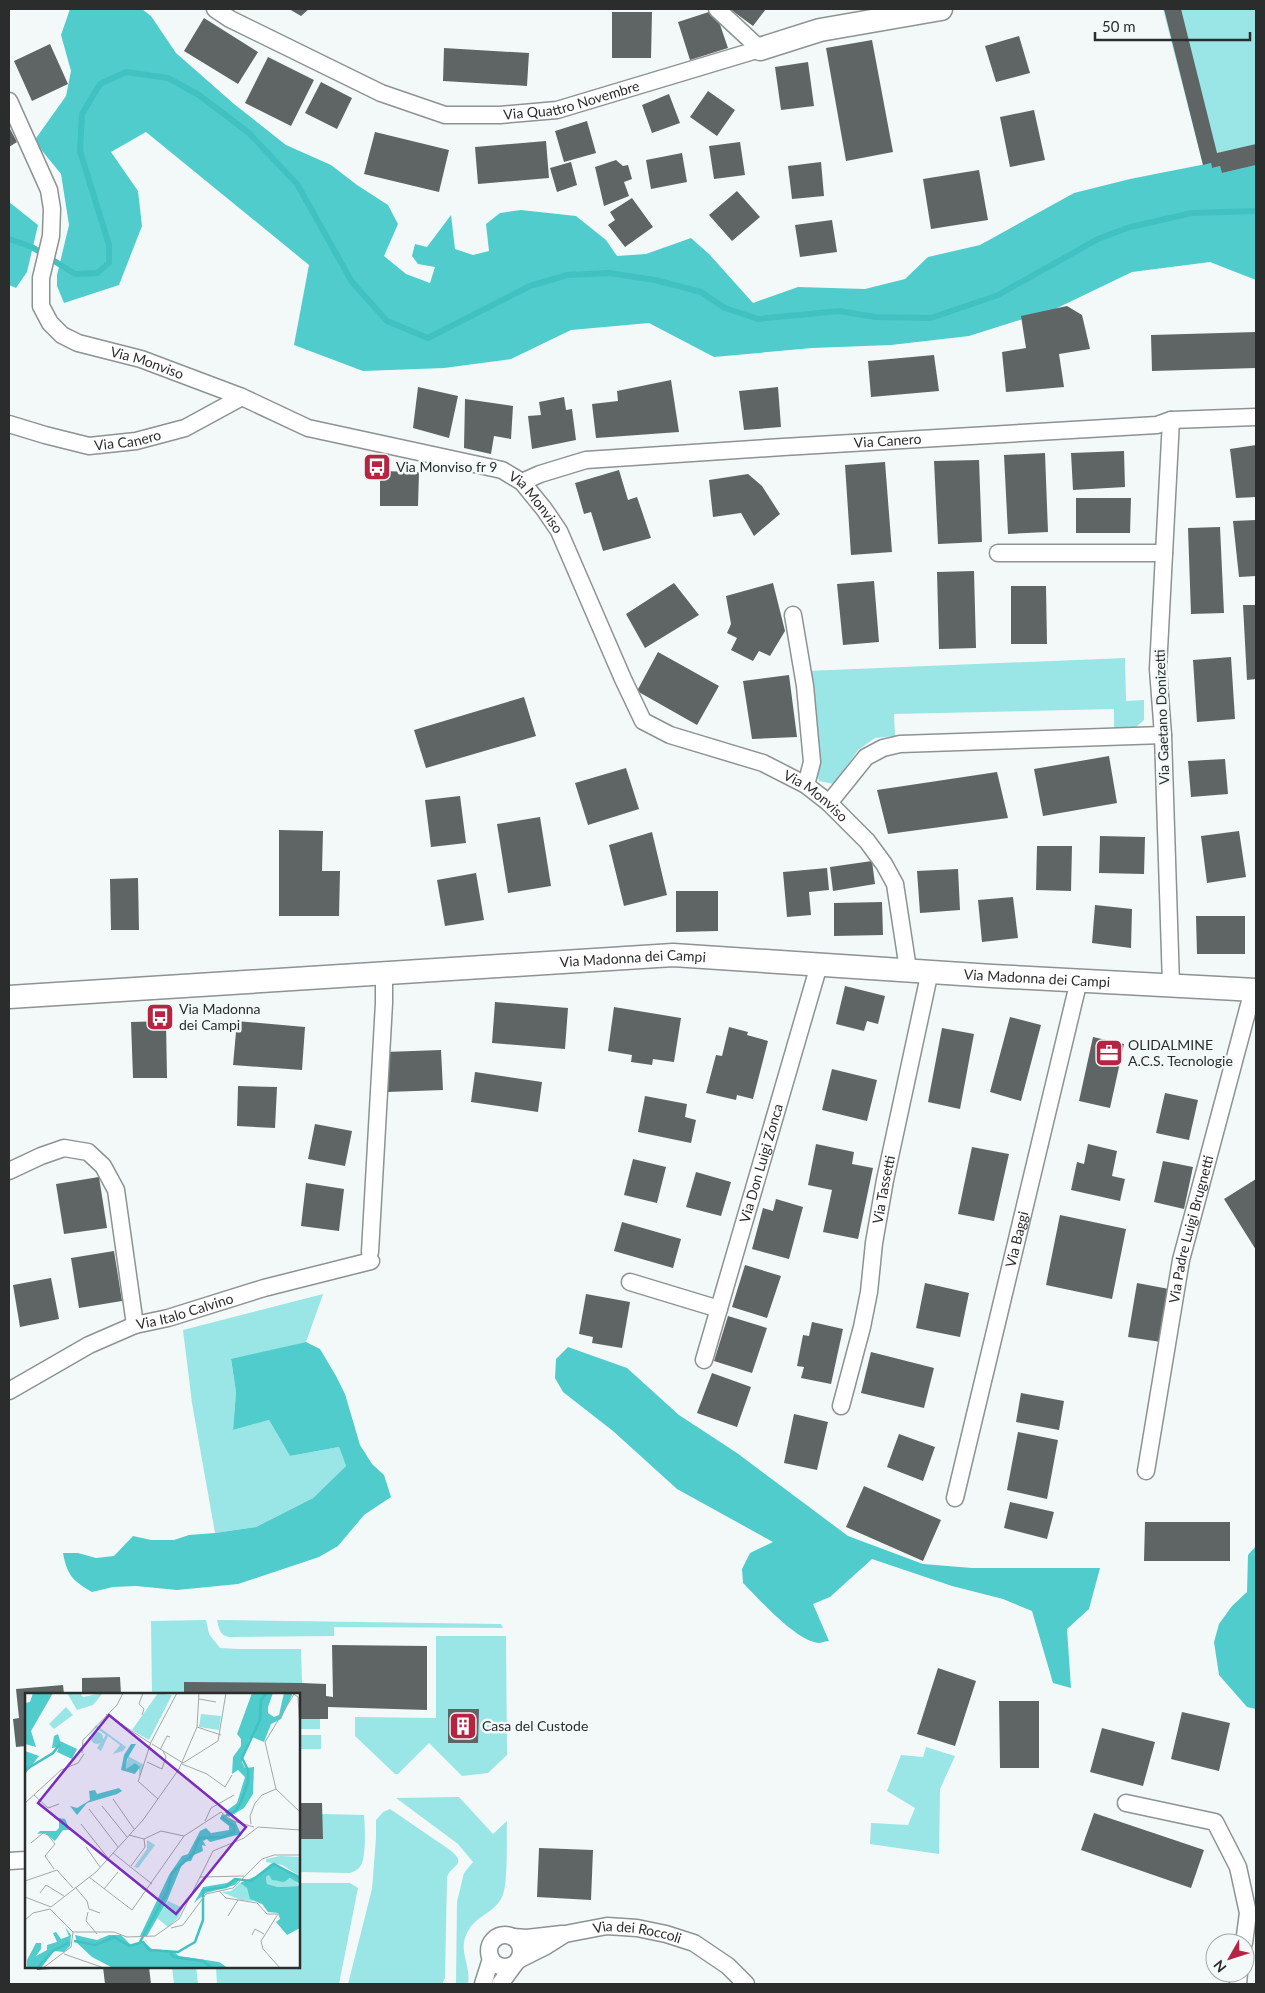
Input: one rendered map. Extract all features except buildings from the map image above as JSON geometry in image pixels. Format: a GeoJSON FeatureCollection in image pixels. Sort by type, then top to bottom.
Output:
{"type":"FeatureCollection","features":[{"type":"Feature","properties":{"kind":"street","name":"Via Quattro Novembre"},"geometry":{"type":"LineString","coordinates":[[215,9],[230,19],[381,93],[445,115],[500,115],[557,110],[820,30],[941,9]]}},
{"type":"Feature","properties":{"kind":"street"},"geometry":{"type":"LineString","coordinates":[[717,9],[760,49]]}},
{"type":"Feature","properties":{"kind":"street","name":"Via Monviso"},"geometry":{"type":"LineString","coordinates":[[9,101],[49,190],[52,209],[51,236],[41,278],[41,306],[50,323],[62,335],[78,343],[141,359],[242,397],[308,428],[502,470],[522,482],[559,531],[622,679],[643,721],[670,734],[763,763],[806,785],[829,803],[867,841],[884,864],[895,884],[908,970]]}},
{"type":"Feature","properties":{"kind":"street","name":"Via Canero"},"geometry":{"type":"LineString","coordinates":[[9,424],[89,446],[136,441],[185,428],[242,397]]}},
{"type":"Feature","properties":{"kind":"street","name":"Via Canero"},"geometry":{"type":"LineString","coordinates":[[522,482],[540,474],[586,460],[783,446],[1157,426],[1171,420],[1256,417]]}},
{"type":"Feature","properties":{"kind":"street","name":"Via Gaetano Donizetti"},"geometry":{"type":"LineString","coordinates":[[1171,420],[1158,669],[1163,735],[1171,985]]}},
{"type":"Feature","properties":{"kind":"street"},"geometry":{"type":"LineString","coordinates":[[998,552],[1164,553]]}},
{"type":"Feature","properties":{"kind":"street"},"geometry":{"type":"LineString","coordinates":[[792,615],[804,686],[812,762],[806,785]]}},
{"type":"Feature","properties":{"kind":"street"},"geometry":{"type":"LineString","coordinates":[[829,803],[866,757],[883,748],[900,744],[1163,735]]}},
{"type":"Feature","properties":{"kind":"street","name":"Via Madonna dei Campi"},"geometry":{"type":"LineString","coordinates":[[9,997],[673,956],[1255,990]]}},
{"type":"Feature","properties":{"kind":"street","name":"Via Don Luigi Zonca"},"geometry":{"type":"LineString","coordinates":[[704,1360],[819,965]]}},
{"type":"Feature","properties":{"kind":"street","name":"Via Tassetti"},"geometry":{"type":"LineString","coordinates":[[841,1406],[870,1292],[874,1243],[885,1180],[930,972]]}},
{"type":"Feature","properties":{"kind":"street","name":"Via Italo Calvino"},"geometry":{"type":"LineString","coordinates":[[9,1391],[89,1345],[135,1326],[168,1318],[370,1256],[384,974]]}},
{"type":"Feature","properties":{"kind":"street","name":"Via Baggi"},"geometry":{"type":"LineString","coordinates":[[955,1498],[1079,980]]}},
{"type":"Feature","properties":{"kind":"street","name":"Via Padre Luigi Brugnetti"},"geometry":{"type":"LineString","coordinates":[[1146,1471],[1181,1260],[1255,990]]}},
{"type":"Feature","properties":{"kind":"street"},"geometry":{"type":"LineString","coordinates":[[9,1171],[64,1148],[88,1152],[103,1166],[116,1190],[135,1326]]}},
{"type":"Feature","properties":{"kind":"street"},"geometry":{"type":"LineString","coordinates":[[630,1282],[719,1309]]}},
{"type":"Feature","properties":{"kind":"street"},"geometry":{"type":"LineString","coordinates":[[1126,1803],[1215,1822],[1238,1867],[1248,1913],[1245,1933]]}},
{"type":"Feature","properties":{"kind":"street"},"geometry":{"type":"LineString","coordinates":[[9,1861],[25,1860]]}},
{"type":"Feature","properties":{"kind":"street","name":"Via dei Roccoli"},"geometry":{"type":"LineString","coordinates":[[500,1984],[517,1962],[565,1934],[607,1926],[638,1928],[694,1943],[728,1966],[746,1984]]}},
{"type":"Feature","properties":{"kind":"street"},"geometry":{"type":"LineString","coordinates":[[483,1984],[491,1959],[489,1949],[493,1940],[503,1935],[527,1938],[556,1933],[565,1934]]}},
{"type":"Feature","properties":{"kind":"street"},"geometry":{"type":"LineString","coordinates":[[491,1959],[499,1966],[509,1967],[517,1962],[522,1949],[513,1937]]}},
{"type":"Feature","properties":{"kind":"shaded area"},"geometry":{"type":"Polygon","coordinates":[[[70,9],[142,9],[151,16],[176,53],[234,104],[286,145],[331,165],[388,205],[398,224],[384,256],[406,274],[430,283],[435,267],[418,264],[412,256],[415,244],[427,247],[451,215],[455,249],[473,255],[489,251],[486,224],[500,213],[521,210],[576,216],[606,240],[617,256],[646,254],[691,238],[709,254],[753,303],[798,287],[865,289],[905,279],[928,257],[980,245],[1074,193],[1130,179],[1211,163],[1212,168],[1220,166],[1222,173],[1256,165],[1256,280],[1210,262],[1132,272],[1055,309],[969,336],[891,345],[812,348],[714,357],[649,323],[571,330],[511,359],[444,368],[363,371],[294,345],[309,265],[146,132],[111,152],[138,191],[142,226],[119,285],[64,303],[57,286],[57,275],[69,225],[61,174],[34,141],[66,96],[71,71],[61,35],[70,9]]]}},
{"type":"Feature","properties":{"kind":"shaded area"},"geometry":{"type":"Polygon","coordinates":[[[1163,9],[1256,9],[1256,166],[1222,173],[1212,168],[1211,163],[1203,165],[1163,9]]]}},
{"type":"Feature","properties":{"kind":"shaded area"},"geometry":{"type":"Polygon","coordinates":[[[9,202],[38,225],[27,272],[16,288],[9,285],[9,202]]]}},
{"type":"Feature","properties":{"kind":"shaded area"},"geometry":{"type":"Polygon","coordinates":[[[1125,658],[1126,701],[1144,700],[1144,720],[1135,728],[1114,729],[1114,709],[894,714],[895,736],[875,738],[858,750],[834,784],[819,781],[816,771],[806,671],[1125,658]]]}},
{"type":"Feature","properties":{"kind":"shaded area"},"geometry":{"type":"Polygon","coordinates":[[[323,1294],[306,1342],[231,1360],[236,1392],[233,1430],[269,1420],[290,1456],[339,1447],[346,1466],[313,1498],[256,1527],[215,1533],[192,1403],[183,1330],[323,1294]]]}},
{"type":"Feature","properties":{"kind":"shaded area"},"geometry":{"type":"Polygon","coordinates":[[[306,1342],[320,1349],[336,1376],[345,1394],[360,1445],[372,1464],[384,1475],[391,1497],[364,1515],[338,1546],[319,1557],[238,1584],[177,1590],[136,1586],[113,1587],[92,1592],[76,1581],[69,1572],[63,1553],[78,1553],[96,1558],[114,1556],[133,1536],[151,1540],[174,1540],[189,1535],[256,1527],[313,1498],[346,1466],[339,1447],[290,1456],[269,1420],[233,1430],[236,1392],[231,1359],[306,1342]]]}},
{"type":"Feature","properties":{"kind":"shaded area"},"geometry":{"type":"Polygon","coordinates":[[[568,1347],[627,1368],[679,1415],[737,1453],[848,1536],[923,1564],[972,1568],[1100,1568],[1089,1609],[1067,1629],[1071,1688],[1053,1683],[1032,1611],[1003,1599],[952,1586],[872,1559],[830,1597],[813,1604],[829,1641],[818,1643],[799,1635],[778,1618],[743,1583],[742,1569],[750,1553],[773,1542],[677,1489],[613,1431],[563,1392],[555,1378],[556,1359],[568,1347]]]}},
{"type":"Feature","properties":{"kind":"shaded area"},"geometry":{"type":"Polygon","coordinates":[[[1256,1546],[1256,1709],[1247,1707],[1219,1675],[1214,1642],[1219,1624],[1232,1606],[1247,1592],[1248,1555],[1256,1546]]]}},
{"type":"Feature","properties":{"kind":"shaded area"},"geometry":{"type":"Polygon","coordinates":[[[206,1620],[209,1634],[220,1648],[301,1649],[302,1683],[184,1683],[184,1693],[152,1693],[151,1621],[206,1620]]]}},
{"type":"Feature","properties":{"kind":"shaded area"},"geometry":{"type":"Polygon","coordinates":[[[217,1620],[501,1624],[503,1628],[334,1627],[334,1636],[229,1637],[221,1633],[217,1620]]]}},
{"type":"Feature","properties":{"kind":"shaded area"},"geometry":{"type":"Polygon","coordinates":[[[436,1636],[506,1636],[507,1755],[488,1773],[462,1776],[429,1743],[398,1774],[395,1774],[355,1736],[355,1717],[436,1718],[436,1636]]]}},
{"type":"Feature","properties":{"kind":"shaded area"},"geometry":{"type":"Polygon","coordinates":[[[300,1719],[320,1719],[320,1729],[300,1729],[300,1719]]]}},
{"type":"Feature","properties":{"kind":"shaded area"},"geometry":{"type":"Polygon","coordinates":[[[300,1735],[321,1735],[321,1749],[300,1749],[300,1735]]]}},
{"type":"Feature","properties":{"kind":"shaded area"},"geometry":{"type":"Polygon","coordinates":[[[926,1747],[955,1756],[940,1789],[939,1854],[870,1844],[871,1823],[908,1825],[915,1808],[887,1791],[901,1755],[923,1757],[926,1747]]]}},
{"type":"Feature","properties":{"kind":"shaded area"},"geometry":{"type":"Polygon","coordinates":[[[459,1797],[493,1834],[507,1821],[504,1893],[497,1905],[477,1920],[468,1930],[464,1950],[469,1978],[468,1984],[456,1984],[457,1902],[464,1873],[473,1862],[458,1844],[396,1798],[459,1797]]]}},
{"type":"Feature","properties":{"kind":"shaded area"},"geometry":{"type":"Polygon","coordinates":[[[390,1809],[450,1850],[458,1859],[457,1864],[447,1877],[445,1978],[442,1984],[348,1984],[372,1889],[376,1820],[383,1812],[390,1809]]]}},
{"type":"Feature","properties":{"kind":"shaded area"},"geometry":{"type":"Polygon","coordinates":[[[322,1814],[364,1815],[364,1852],[362,1863],[356,1870],[350,1873],[300,1872],[300,1839],[322,1839],[322,1814]]]}},
{"type":"Feature","properties":{"kind":"shaded area"},"geometry":{"type":"Polygon","coordinates":[[[300,1883],[350,1883],[358,1888],[339,1984],[217,1984],[216,1968],[300,1968],[300,1883]]]}},
{"type":"Feature","properties":{"kind":"shaded area"},"geometry":{"type":"Polygon","coordinates":[[[172,1968],[196,1968],[198,1984],[174,1984],[172,1968]]]}},
{"type":"Feature","properties":{"kind":"waterway"},"geometry":{"type":"LineString","coordinates":[[9,239],[32,247],[75,274],[97,273],[109,263],[109,245],[80,151],[82,114],[100,84],[126,72],[168,78],[199,95],[249,133],[297,184],[352,282],[387,321],[428,338],[530,286],[567,275],[609,273],[655,280],[701,292],[725,308],[758,319],[839,311],[875,317],[931,318],[998,295],[1098,239],[1130,227],[1192,213],[1256,211]]}},
{"type":"Feature","properties":{"kind":"place","name":"Via Monviso fr 9"},"geometry":{"type":"Point","coordinates":[377,467]}},
{"type":"Feature","properties":{"kind":"place","name":"Via Madonna dei Campi"},"geometry":{"type":"Point","coordinates":[160,1017]}},
{"type":"Feature","properties":{"kind":"place","name":"OLIDALMINE A.C.S. Tecnologie"},"geometry":{"type":"Point","coordinates":[1109,1053]}},
{"type":"Feature","properties":{"kind":"place","name":"Casa del Custode"},"geometry":{"type":"Point","coordinates":[463,1726]}}]}
